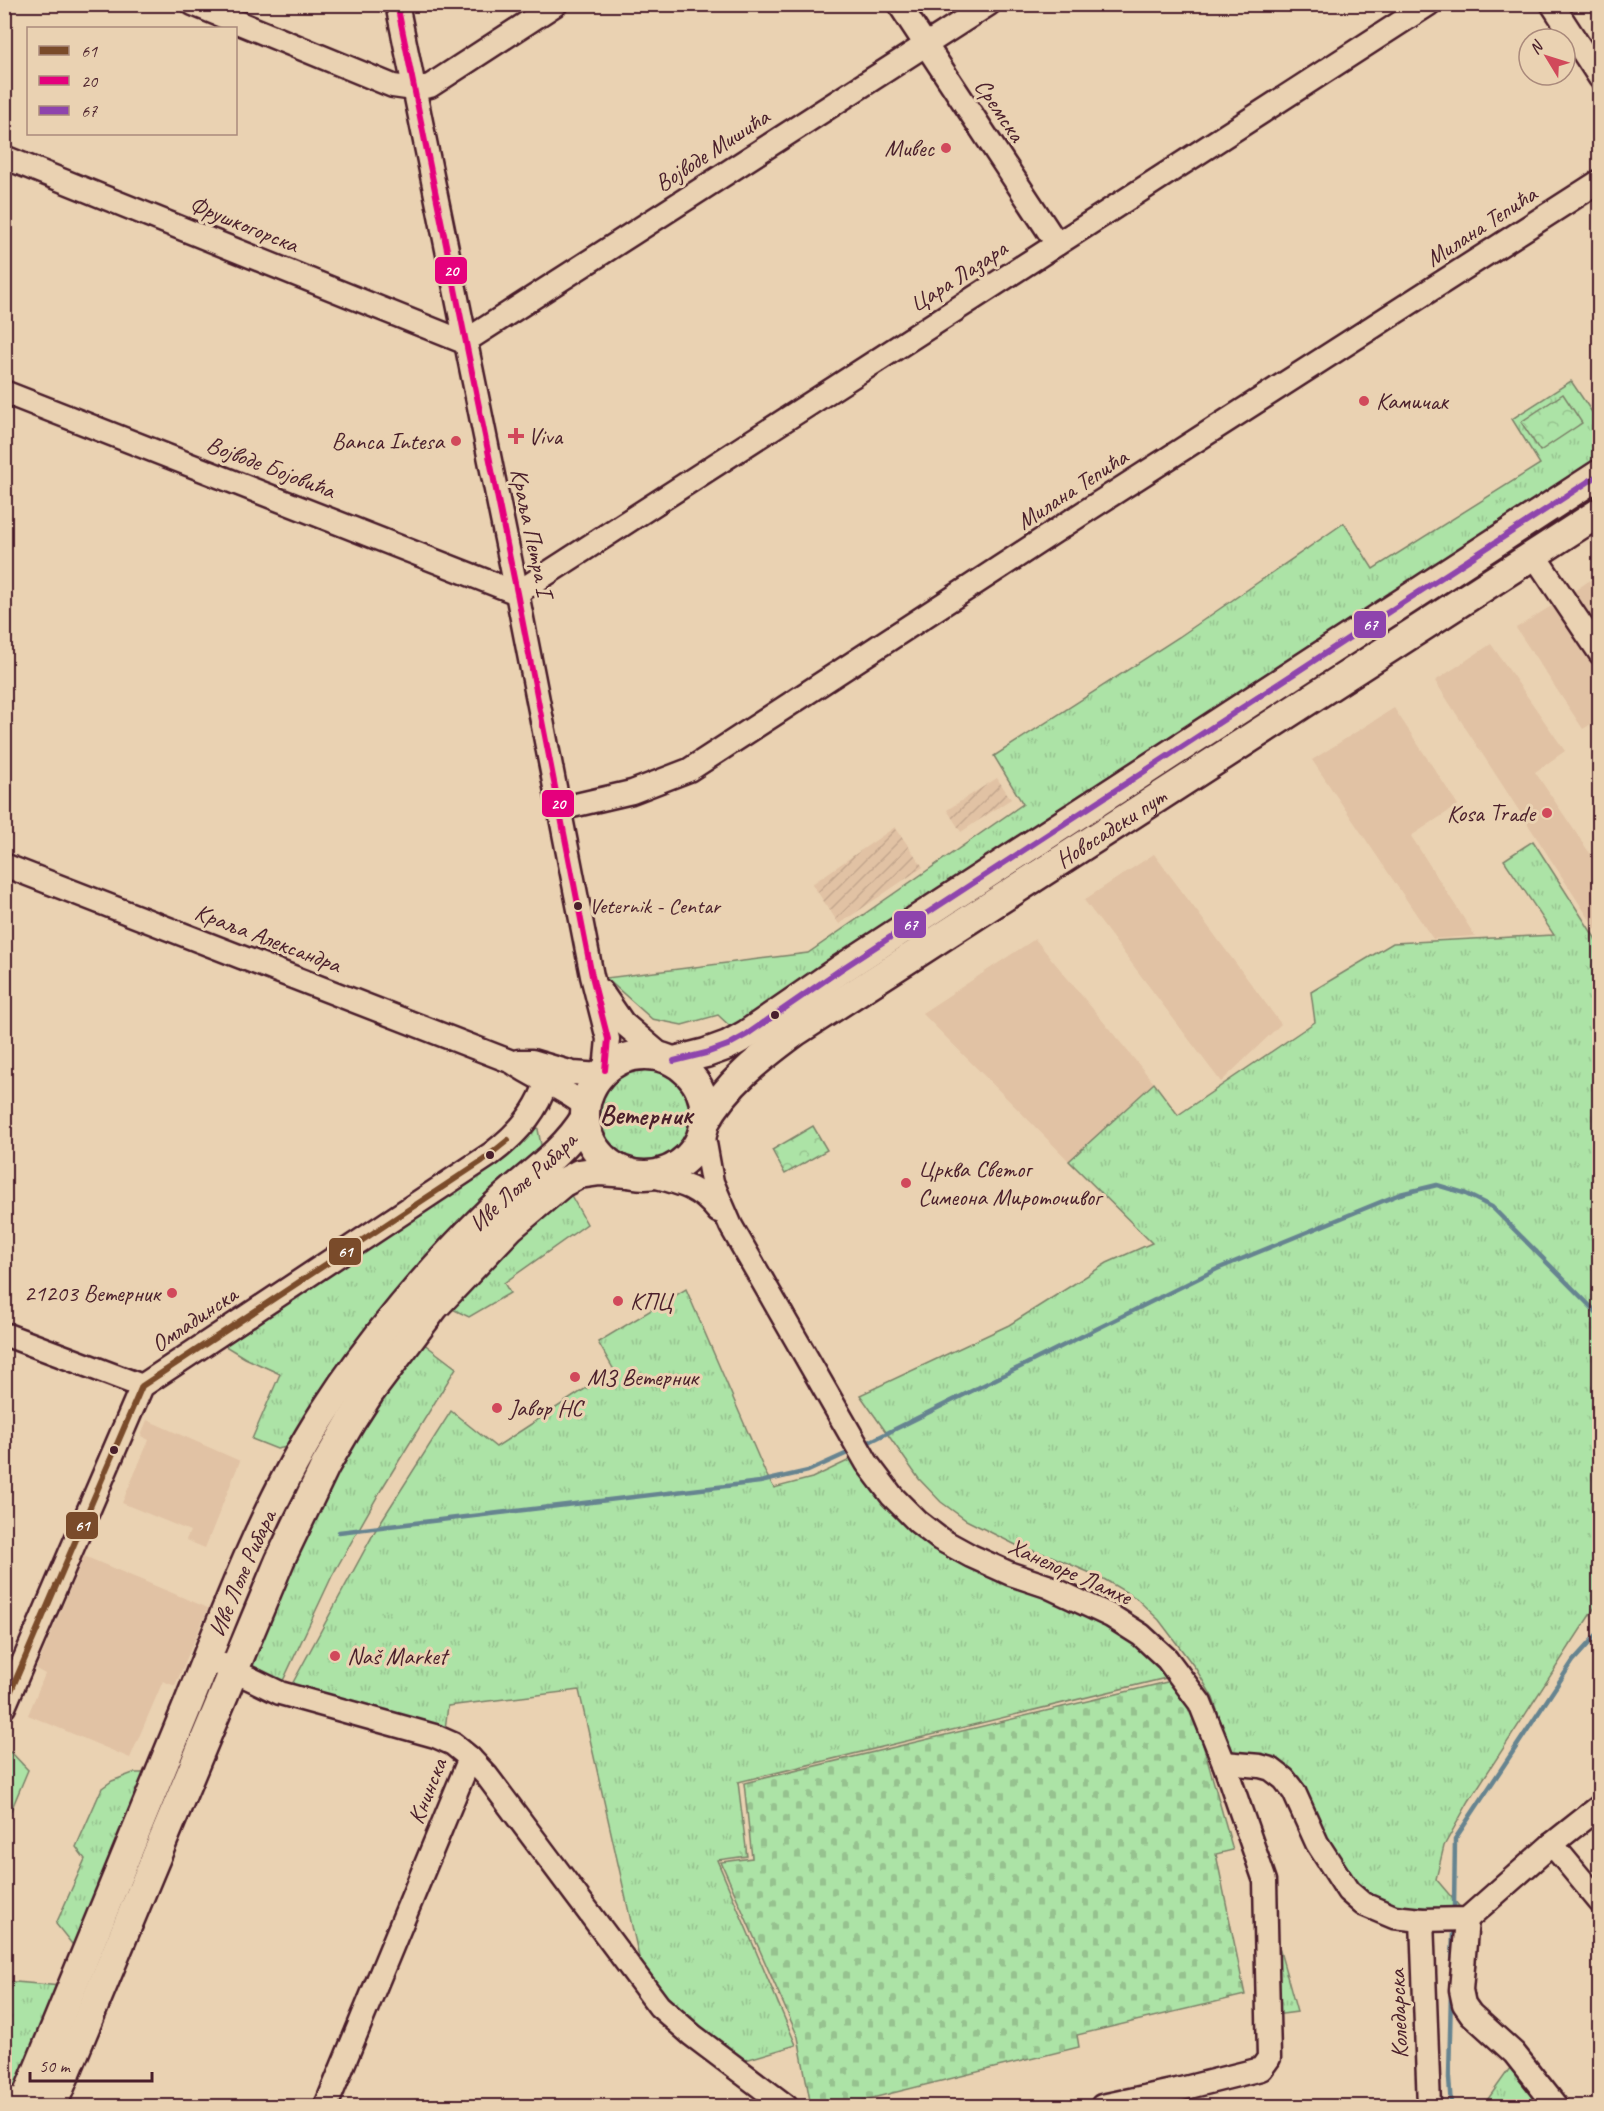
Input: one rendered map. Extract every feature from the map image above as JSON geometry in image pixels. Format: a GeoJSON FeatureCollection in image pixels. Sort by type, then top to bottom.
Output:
{"type":"FeatureCollection","features":[{"type":"Feature","properties":{"kind":"main road","name":"Новосадски пут"},"geometry":{"type":"LineString","coordinates":[[669,1059],[717,1050],[746,1035],[840,970],[1599,474]]}},
{"type":"Feature","properties":{"kind":"main road","name":"Новосадски пут"},"geometry":{"type":"LineString","coordinates":[[704,1127],[716,1102],[733,1082],[795,1032],[1599,512]]}},
{"type":"Feature","properties":{"kind":"main road"},"geometry":{"type":"LineString","coordinates":[[653,1054],[669,1059],[690,1074],[701,1091],[704,1101],[704,1127],[693,1150],[678,1165],[659,1173],[638,1174],[609,1163],[594,1148],[586,1128],[585,1112],[590,1089],[602,1072],[613,1063],[632,1055],[653,1054]]}},
{"type":"Feature","properties":{"kind":"main road","name":"Иве Лоле Рибара"},"geometry":{"type":"LineString","coordinates":[[17,2102],[260,1532],[290,1468],[349,1376],[414,1293],[491,1210],[562,1149],[585,1112]]}},
{"type":"Feature","properties":{"kind":"main road","name":"Иве Лоле Рибара"},"geometry":{"type":"LineString","coordinates":[[52,2106],[280,1560],[325,1466],[370,1392],[434,1307],[510,1227],[562,1183],[579,1174],[600,1172],[638,1174]]}},
{"type":"Feature","properties":{"kind":"street"},"geometry":{"type":"LineString","coordinates":[[193,4],[393,87],[414,89],[430,86],[556,4]]}},
{"type":"Feature","properties":{"kind":"street","name":"Краља Петра I"},"geometry":{"type":"LineString","coordinates":[[397,4],[464,342],[517,593],[592,976],[608,1039],[602,1072]]}},
{"type":"Feature","properties":{"kind":"street","name":"Сремска"},"geometry":{"type":"LineString","coordinates":[[899,4],[1058,244]]}},
{"type":"Feature","properties":{"kind":"street","name":"Војводе Мишића"},"geometry":{"type":"LineString","coordinates":[[464,342],[989,4]]}},
{"type":"Feature","properties":{"kind":"street","name":"Цара Лазара"},"geometry":{"type":"LineString","coordinates":[[517,593],[1429,4]]}},
{"type":"Feature","properties":{"kind":"street"},"geometry":{"type":"LineString","coordinates":[[1552,4],[1599,78]]}},
{"type":"Feature","properties":{"kind":"street","name":"Фрушкогорска"},"geometry":{"type":"LineString","coordinates":[[4,157],[464,342]]}},
{"type":"Feature","properties":{"kind":"street","name":"Милана Тепића"},"geometry":{"type":"LineString","coordinates":[[559,808],[632,792],[689,771],[1083,513],[1599,181]]}},
{"type":"Feature","properties":{"kind":"street","name":"Војводе Бојовића"},"geometry":{"type":"LineString","coordinates":[[4,392],[517,593]]}},
{"type":"Feature","properties":{"kind":"street"},"geometry":{"type":"LineString","coordinates":[[1534,555],[1599,653]]}},
{"type":"Feature","properties":{"kind":"street","name":"Краља Александра"},"geometry":{"type":"LineString","coordinates":[[4,865],[512,1062]]}},
{"type":"Feature","properties":{"kind":"street"},"geometry":{"type":"LineString","coordinates":[[592,976],[623,1023],[669,1059]]}},
{"type":"Feature","properties":{"kind":"street"},"geometry":{"type":"LineString","coordinates":[[512,1062],[532,1061],[573,1073],[602,1072]]}},
{"type":"Feature","properties":{"kind":"street"},"geometry":{"type":"LineString","coordinates":[[512,1062],[546,1083],[565,1090],[585,1112]]}},
{"type":"Feature","properties":{"kind":"street","name":"Омладинска"},"geometry":{"type":"LineString","coordinates":[[6,1699],[142,1386],[491,1154],[519,1128],[541,1098],[546,1083]]}},
{"type":"Feature","properties":{"kind":"street","name":"Ханелоре Ламхе"},"geometry":{"type":"LineString","coordinates":[[704,1127],[712,1182],[731,1226],[860,1448],[892,1496],[940,1539],[971,1557],[1047,1586],[1111,1616],[1141,1635],[1167,1659],[1200,1703],[1224,1763],[1265,1881],[1270,2052],[1267,2064],[1261,2068],[1102,2106]]}},
{"type":"Feature","properties":{"kind":"street","name":"Ханелоре Ламхе"},"geometry":{"type":"LineString","coordinates":[[638,1174],[699,1191],[731,1226]]}},
{"type":"Feature","properties":{"kind":"street"},"geometry":{"type":"LineString","coordinates":[[4,1334],[142,1386]]}},
{"type":"Feature","properties":{"kind":"street","name":"Книнска"},"geometry":{"type":"LineString","coordinates":[[207,1657],[280,1693],[435,1736],[453,1744],[470,1758],[326,2106]]}},
{"type":"Feature","properties":{"kind":"street"},"geometry":{"type":"LineString","coordinates":[[470,1758],[487,1776],[659,2006],[692,2035],[786,2106]]}},
{"type":"Feature","properties":{"kind":"street"},"geometry":{"type":"LineString","coordinates":[[1224,1763],[1260,1766],[1284,1779],[1294,1792],[1317,1843],[1348,1891],[1363,1904],[1394,1917],[1422,1920],[1457,1919],[1599,1806]]}},
{"type":"Feature","properties":{"kind":"street"},"geometry":{"type":"LineString","coordinates":[[1552,1844],[1599,1902]]}},
{"type":"Feature","properties":{"kind":"street"},"geometry":{"type":"LineString","coordinates":[[1457,1919],[1461,1990],[1464,2004],[1471,2014],[1514,2053],[1556,2106]]}},
{"type":"Feature","properties":{"kind":"street","name":"Коледарска"},"geometry":{"type":"LineString","coordinates":[[1422,1920],[1429,2106]]}},
{"type":"Feature","properties":{"kind":"shaded area"},"geometry":{"type":"Polygon","coordinates":[[[1599,574],[1599,638],[1570,594],[1599,574]]]}},
{"type":"Feature","properties":{"kind":"shaded area"},"geometry":{"type":"Polygon","coordinates":[[[1556,603],[1599,669],[1599,719],[1583,729],[1516,628],[1556,603]]]}},
{"type":"Feature","properties":{"kind":"shaded area"},"geometry":{"type":"Polygon","coordinates":[[[1491,644],[1565,751],[1535,772],[1599,867],[1599,934],[1435,681],[1491,644]]]}},
{"type":"Feature","properties":{"kind":"shaded area"},"geometry":{"type":"Polygon","coordinates":[[[1394,708],[1458,805],[1411,836],[1475,936],[1433,939],[1312,760],[1394,708]]]}},
{"type":"Feature","properties":{"kind":"shaded area"},"geometry":{"type":"Polygon","coordinates":[[[997,778],[1011,799],[961,832],[947,810],[997,778]]]}},
{"type":"Feature","properties":{"kind":"shaded area"},"geometry":{"type":"Polygon","coordinates":[[[895,827],[923,867],[839,924],[812,884],[895,827]]]}},
{"type":"Feature","properties":{"kind":"shaded area"},"geometry":{"type":"Polygon","coordinates":[[[1154,854],[1281,1024],[1221,1082],[1084,900],[1154,854]]]}},
{"type":"Feature","properties":{"kind":"shaded area"},"geometry":{"type":"Polygon","coordinates":[[[1035,939],[1154,1083],[1069,1161],[922,1013],[1035,939]]]}},
{"type":"Feature","properties":{"kind":"shaded area"},"geometry":{"type":"Polygon","coordinates":[[[147,1420],[240,1461],[205,1548],[186,1540],[190,1531],[122,1503],[149,1440],[141,1436],[147,1420]]]}},
{"type":"Feature","properties":{"kind":"shaded area"},"geometry":{"type":"Polygon","coordinates":[[[84,1556],[208,1608],[175,1686],[163,1681],[130,1758],[28,1715],[45,1674],[36,1669],[84,1556]]]}},
{"type":"Feature","properties":{"kind":"green space"},"geometry":{"type":"Polygon","coordinates":[[[1571,381],[1599,420],[1599,460],[732,1028],[718,1015],[682,1025],[652,1019],[606,978],[808,953],[1023,804],[994,756],[1179,637],[1344,523],[1373,569],[1540,464],[1512,419],[1571,381]]]}},
{"type":"Feature","properties":{"kind":"green space"},"geometry":{"type":"Polygon","coordinates":[[[1563,394],[1582,423],[1540,451],[1521,422],[1563,394]]]}},
{"type":"Feature","properties":{"kind":"green space"},"geometry":{"type":"Polygon","coordinates":[[[1533,841],[1599,944],[1599,1601],[1469,1801],[1444,1846],[1436,1879],[1459,1906],[1438,1911],[1391,1906],[1367,1895],[1351,1879],[1326,1837],[1313,1809],[1230,1750],[1213,1698],[1196,1669],[1159,1620],[1136,1598],[1102,1578],[1051,1556],[1022,1548],[966,1520],[941,1502],[919,1479],[860,1395],[1009,1325],[1107,1263],[1152,1243],[1069,1161],[1154,1083],[1178,1115],[1315,1022],[1311,992],[1393,943],[1554,935],[1504,860],[1533,841]]]}},
{"type":"Feature","properties":{"kind":"green space"},"geometry":{"type":"Polygon","coordinates":[[[645,1067],[663,1071],[678,1081],[688,1096],[692,1114],[688,1132],[678,1147],[663,1157],[645,1161],[627,1157],[612,1147],[602,1132],[598,1114],[602,1096],[612,1081],[627,1071],[645,1067]]]}},
{"type":"Feature","properties":{"kind":"green space"},"geometry":{"type":"Polygon","coordinates":[[[536,1119],[543,1155],[287,1447],[277,1449],[252,1439],[280,1374],[245,1358],[217,1341],[536,1119]]]}},
{"type":"Feature","properties":{"kind":"green space"},"geometry":{"type":"Polygon","coordinates":[[[813,1126],[827,1150],[785,1174],[772,1150],[813,1126]]]}},
{"type":"Feature","properties":{"kind":"green space"},"geometry":{"type":"Polygon","coordinates":[[[568,1190],[587,1224],[504,1283],[510,1293],[469,1317],[446,1306],[568,1190]]]}},
{"type":"Feature","properties":{"kind":"green space"},"geometry":{"type":"Polygon","coordinates":[[[686,1289],[774,1488],[812,1478],[854,1458],[906,1521],[1135,1638],[1174,1676],[738,1782],[747,1856],[717,1860],[796,2045],[739,2062],[683,2016],[643,1975],[579,1690],[448,1706],[445,1729],[290,1688],[375,1531],[451,1411],[496,1447],[614,1370],[598,1342],[686,1289]]]}},
{"type":"Feature","properties":{"kind":"green space"},"geometry":{"type":"Polygon","coordinates":[[[419,1340],[456,1368],[381,1490],[332,1576],[281,1685],[242,1668],[325,1483],[419,1340]]]}},
{"type":"Feature","properties":{"kind":"green space"},"geometry":{"type":"Polygon","coordinates":[[[1184,1678],[1233,1850],[1216,1854],[1245,1995],[1077,2035],[1079,2047],[840,2106],[811,2106],[798,2037],[721,1862],[752,1858],[744,1783],[1184,1678]]]}},
{"type":"Feature","properties":{"kind":"green space"},"geometry":{"type":"Polygon","coordinates":[[[11,1752],[28,1770],[5,1825],[5,1756],[11,1752]]]}},
{"type":"Feature","properties":{"kind":"green space"},"geometry":{"type":"Polygon","coordinates":[[[133,1773],[150,1773],[76,1949],[56,1924],[85,1859],[76,1847],[102,1788],[112,1781],[133,1773]]]}},
{"type":"Feature","properties":{"kind":"green space"},"geometry":{"type":"Polygon","coordinates":[[[1270,1915],[1297,2012],[1275,2015],[1270,1915]]]}},
{"type":"Feature","properties":{"kind":"green space"},"geometry":{"type":"Polygon","coordinates":[[[4,1981],[61,1986],[20,2091],[5,2085],[4,1981]]]}},
{"type":"Feature","properties":{"kind":"green space"},"geometry":{"type":"Polygon","coordinates":[[[1510,2068],[1541,2106],[1483,2106],[1510,2068]]]}},
{"type":"Feature","properties":{"kind":"waterway"},"geometry":{"type":"LineString","coordinates":[[865,1444],[1217,1269],[1400,1194],[1437,1185],[1464,1193],[1492,1207],[1600,1316]]}},
{"type":"Feature","properties":{"kind":"waterway"},"geometry":{"type":"LineString","coordinates":[[339,1532],[760,1482],[808,1471],[852,1451]]}},
{"type":"Feature","properties":{"kind":"waterway"},"geometry":{"type":"LineString","coordinates":[[1454,1906],[1455,1839],[1573,1661],[1600,1631]]}},
{"type":"Feature","properties":{"kind":"waterway"},"geometry":{"type":"LineString","coordinates":[[1452,1966],[1453,1933]]}},
{"type":"Feature","properties":{"kind":"waterway"},"geometry":{"type":"LineString","coordinates":[[1451,1992],[1449,2078],[1451,2106]]}},
{"type":"Feature","properties":{"kind":"transit line","name":"20"},"geometry":{"type":"LineString","coordinates":[[397,4],[517,593],[592,976],[608,1039],[605,1070]]}},
{"type":"Feature","properties":{"kind":"transit line","name":"67"},"geometry":{"type":"LineString","coordinates":[[674,1061],[706,1053],[746,1035],[840,970],[1600,474]]}},
{"type":"Feature","properties":{"kind":"transit line","name":"61"},"geometry":{"type":"LineString","coordinates":[[4,1707],[142,1386],[482,1161],[508,1140]]}},
{"type":"Feature","properties":{"kind":"place","name":"Мивес"},"geometry":{"type":"Point","coordinates":[946,148]}},
{"type":"Feature","properties":{"kind":"place","name":"Камичак"},"geometry":{"type":"Point","coordinates":[1364,401]}},
{"type":"Feature","properties":{"kind":"place","name":"Viva"},"geometry":{"type":"Point","coordinates":[516,436]}},
{"type":"Feature","properties":{"kind":"place","name":"Banca Intesa"},"geometry":{"type":"Point","coordinates":[456,441]}},
{"type":"Feature","properties":{"kind":"place","name":"Kosa Trade"},"geometry":{"type":"Point","coordinates":[1547,813]}},
{"type":"Feature","properties":{"kind":"place","name":"Veternik - Centar"},"geometry":{"type":"Point","coordinates":[578,906]}},
{"type":"Feature","properties":{"kind":"place","name":"Црква Светог Симеона Мироточивог"},"geometry":{"type":"Point","coordinates":[906,1183]}},
{"type":"Feature","properties":{"kind":"place","name":"21203 Ветерник"},"geometry":{"type":"Point","coordinates":[172,1293]}},
{"type":"Feature","properties":{"kind":"place","name":"КПЦ"},"geometry":{"type":"Point","coordinates":[618,1301]}},
{"type":"Feature","properties":{"kind":"place","name":"МЗ Ветерник"},"geometry":{"type":"Point","coordinates":[575,1377]}},
{"type":"Feature","properties":{"kind":"place","name":"Јавор НС"},"geometry":{"type":"Point","coordinates":[497,1408]}},
{"type":"Feature","properties":{"kind":"place","name":"Naš Market"},"geometry":{"type":"Point","coordinates":[335,1656]}},
{"type":"Feature","properties":{"kind":"district","name":"Ветерник"},"geometry":{"type":"Point","coordinates":[646,1115]}}]}
